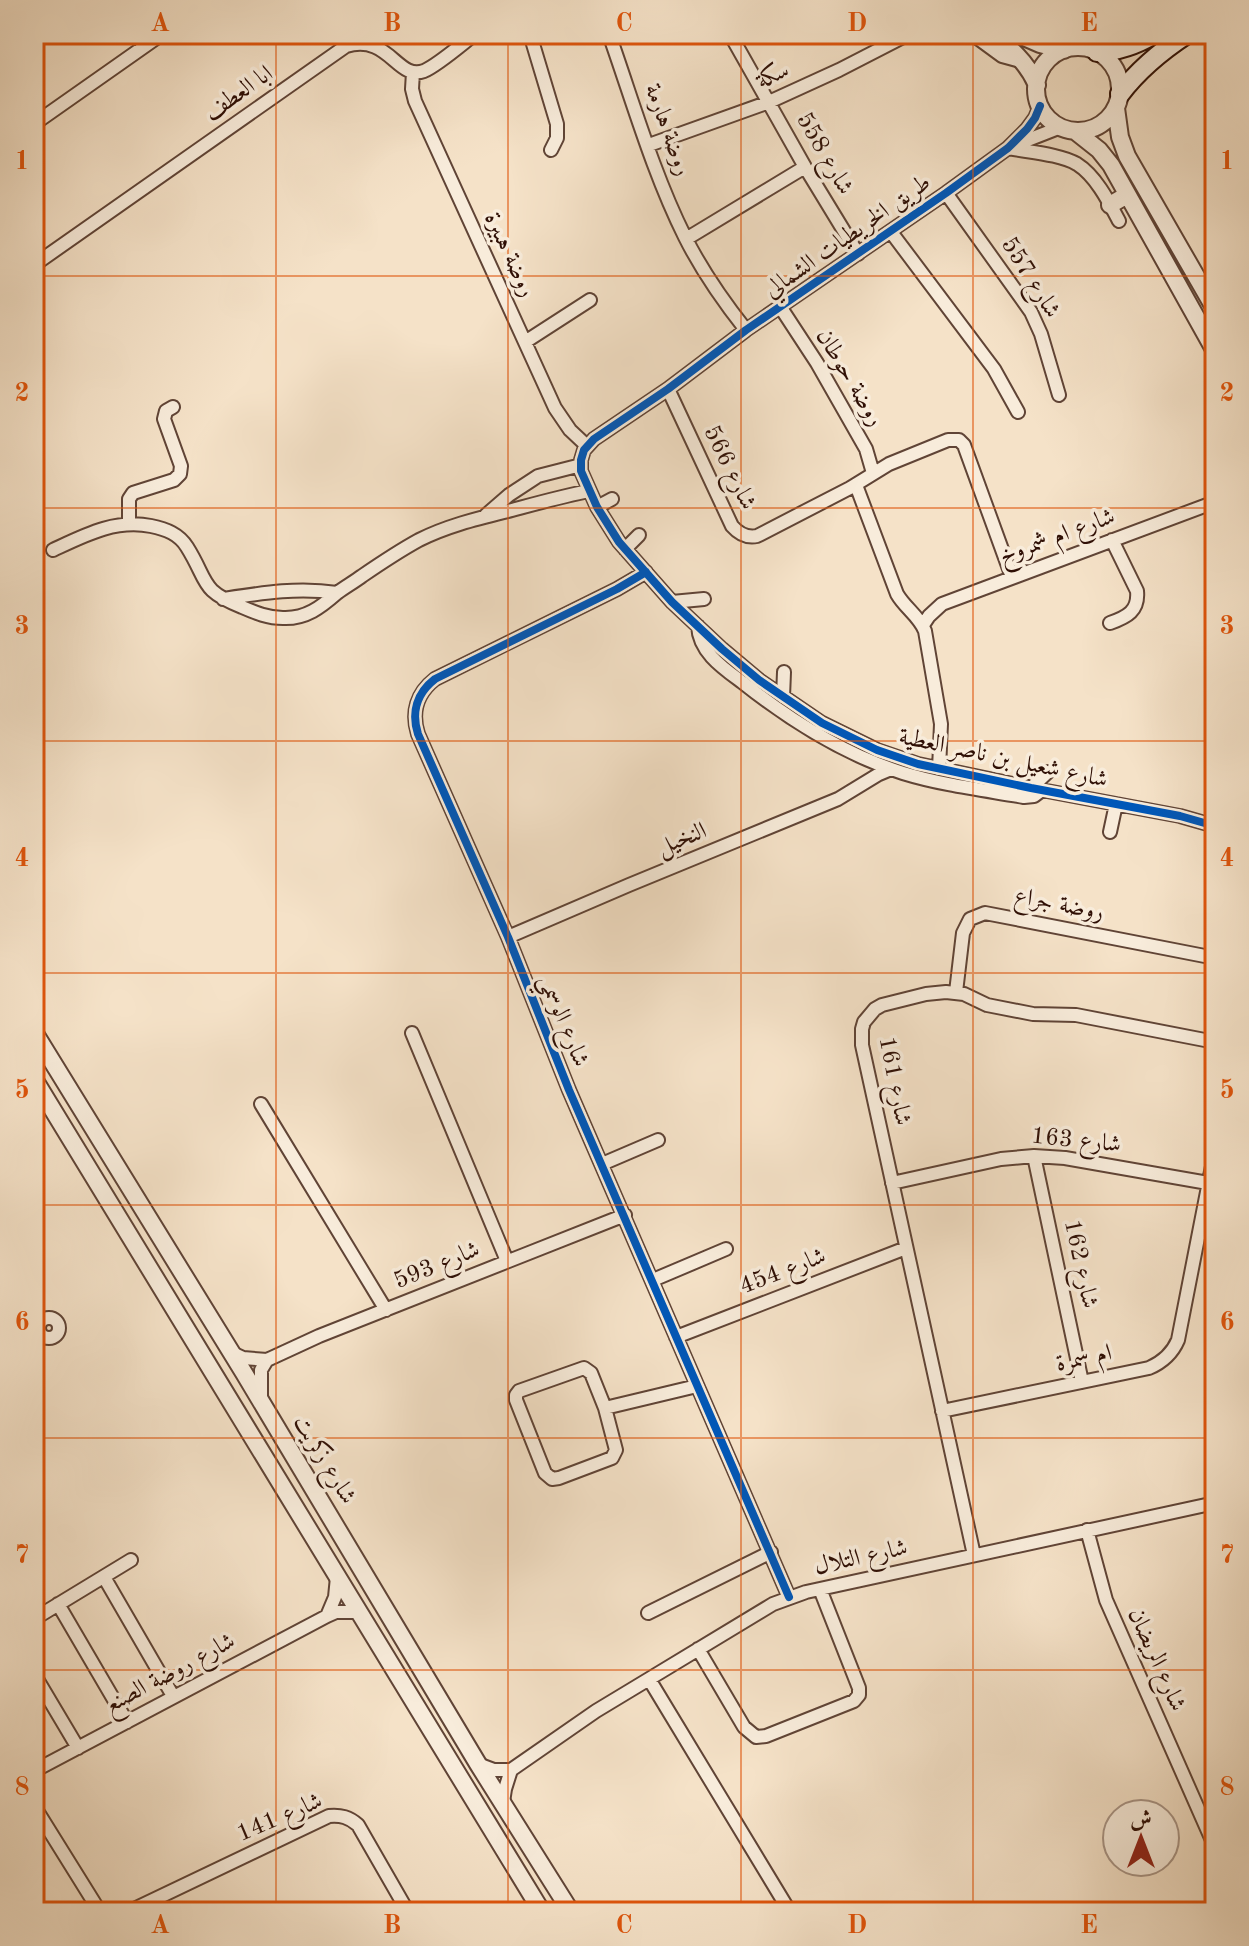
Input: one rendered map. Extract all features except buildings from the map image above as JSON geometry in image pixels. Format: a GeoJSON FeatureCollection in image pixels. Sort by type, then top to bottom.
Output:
{"type":"FeatureCollection","features":[{"type":"Feature","properties":{"kind":"main road"},"geometry":{"type":"LineString","coordinates":[[1097,52],[1130,47],[1154,34]]}},
{"type":"Feature","properties":{"kind":"main road"},"geometry":{"type":"LineString","coordinates":[[1118,101],[1130,80],[1155,56],[1187,34]]}},
{"type":"Feature","properties":{"kind":"street"},"geometry":{"type":"LineString","coordinates":[[133,34],[145,46]]}},
{"type":"Feature","properties":{"kind":"street"},"geometry":{"type":"LineString","coordinates":[[34,124],[162,34]]}},
{"type":"Feature","properties":{"kind":"street"},"geometry":{"type":"LineString","coordinates":[[413,72],[429,69],[475,34]]}},
{"type":"Feature","properties":{"kind":"street"},"geometry":{"type":"LineString","coordinates":[[530,34],[557,124],[557,138],[551,150]]}},
{"type":"Feature","properties":{"kind":"street","name":"روضة هارمة"},"geometry":{"type":"LineString","coordinates":[[609,34],[664,189],[686,239],[708,278],[746,330]]}},
{"type":"Feature","properties":{"kind":"street","name":"شارع 558"},"geometry":{"type":"LineString","coordinates":[[730,34],[858,254]]}},
{"type":"Feature","properties":{"kind":"street","name":"سكة"},"geometry":{"type":"LineString","coordinates":[[649,145],[769,102],[909,34]]}},
{"type":"Feature","properties":{"kind":"street"},"geometry":{"type":"LineString","coordinates":[[972,34],[1002,56],[1024,62]]}},
{"type":"Feature","properties":{"kind":"street"},"geometry":{"type":"LineString","coordinates":[[990,34],[1014,51],[1037,85]]}},
{"type":"Feature","properties":{"kind":"street"},"geometry":{"type":"LineString","coordinates":[[1017,34],[1064,50],[1081,47],[1109,60],[1117,72],[1120,137],[1127,156],[1215,309]]}},
{"type":"Feature","properties":{"kind":"street","name":"ابا العطف"},"geometry":{"type":"LineString","coordinates":[[34,265],[346,46],[362,43],[377,47],[413,72]]}},
{"type":"Feature","properties":{"kind":"street"},"geometry":{"type":"LineString","coordinates":[[1064,50],[1048,61],[1040,72],[1037,85],[1040,106],[1049,118],[1105,158],[1185,298],[1210,328],[1215,351]]}},
{"type":"Feature","properties":{"kind":"street","name":"روضة هبيرة"},"geometry":{"type":"LineString","coordinates":[[413,72],[415,101],[525,342],[562,419],[587,446]]}},
{"type":"Feature","properties":{"kind":"street"},"geometry":{"type":"LineString","coordinates":[[1068,129],[1083,130],[1099,125],[1106,121],[1118,101]]}},
{"type":"Feature","properties":{"kind":"street","name":"طريق الخريطيات الشمالي"},"geometry":{"type":"LineString","coordinates":[[668,389],[746,330],[1008,148],[1027,129],[1040,106]]}},
{"type":"Feature","properties":{"kind":"street","name":"طريق الخريطيات الشمالي"},"geometry":{"type":"LineString","coordinates":[[1008,148],[1068,129]]}},
{"type":"Feature","properties":{"kind":"street"},"geometry":{"type":"LineString","coordinates":[[1008,148],[1078,165],[1092,178],[1119,221]]}},
{"type":"Feature","properties":{"kind":"street"},"geometry":{"type":"LineString","coordinates":[[686,239],[805,167]]}},
{"type":"Feature","properties":{"kind":"street","name":"شارع 557"},"geometry":{"type":"LineString","coordinates":[[946,193],[1031,312],[1041,334],[1059,395]]}},
{"type":"Feature","properties":{"kind":"street"},"geometry":{"type":"LineString","coordinates":[[1110,205],[1127,195]]}},
{"type":"Feature","properties":{"kind":"street"},"geometry":{"type":"LineString","coordinates":[[891,232],[994,369],[1018,412]]}},
{"type":"Feature","properties":{"kind":"street"},"geometry":{"type":"LineString","coordinates":[[1185,298],[1201,295],[1202,287]]}},
{"type":"Feature","properties":{"kind":"street"},"geometry":{"type":"LineString","coordinates":[[525,342],[590,300]]}},
{"type":"Feature","properties":{"kind":"street","name":"روضة حوطان"},"geometry":{"type":"LineString","coordinates":[[781,308],[817,363],[866,449],[873,473]]}},
{"type":"Feature","properties":{"kind":"street"},"geometry":{"type":"LineString","coordinates":[[484,517],[509,495],[538,476],[581,465],[582,455],[594,439],[668,389]]}},
{"type":"Feature","properties":{"kind":"street","name":"شارع 566"},"geometry":{"type":"LineString","coordinates":[[668,389],[732,526],[739,533],[757,536],[856,485]]}},
{"type":"Feature","properties":{"kind":"street"},"geometry":{"type":"LineString","coordinates":[[129,524],[129,499],[133,493],[174,480],[180,474],[181,466],[164,419],[166,411],[173,407]]}},
{"type":"Feature","properties":{"kind":"street"},"geometry":{"type":"LineString","coordinates":[[939,769],[941,724],[927,636],[923,625],[897,594],[856,485],[899,460],[948,440],[955,439],[962,443],[1012,577]]}},
{"type":"Feature","properties":{"kind":"street","name":"شارع شعيل بن ناصر العطية"},"geometry":{"type":"LineString","coordinates":[[581,465],[583,477],[597,507],[625,549],[672,602],[783,697],[872,755],[1180,816],[1215,826]]}},
{"type":"Feature","properties":{"kind":"street"},"geometry":{"type":"LineString","coordinates":[[53,550],[101,529],[129,524],[157,528],[179,538],[206,585],[223,599],[264,616],[285,619],[317,610],[337,593],[419,540],[484,517],[589,491]]}},
{"type":"Feature","properties":{"kind":"street"},"geometry":{"type":"LineString","coordinates":[[597,507],[612,499]]}},
{"type":"Feature","properties":{"kind":"street","name":"شارع ام شمروخ"},"geometry":{"type":"LineString","coordinates":[[923,625],[942,604],[1215,502]]}},
{"type":"Feature","properties":{"kind":"street"},"geometry":{"type":"LineString","coordinates":[[625,549],[639,535]]}},
{"type":"Feature","properties":{"kind":"street"},"geometry":{"type":"LineString","coordinates":[[1110,623],[1131,613],[1137,603],[1137,591],[1112,540]]}},
{"type":"Feature","properties":{"kind":"street","name":"شارع الوسمي"},"geometry":{"type":"LineString","coordinates":[[646,572],[435,679],[416,704],[415,719],[418,734],[508,937],[569,1090],[789,1597]]}},
{"type":"Feature","properties":{"kind":"street"},"geometry":{"type":"LineString","coordinates":[[223,599],[282,590],[310,589],[337,593]]}},
{"type":"Feature","properties":{"kind":"street"},"geometry":{"type":"LineString","coordinates":[[672,602],[704,599]]}},
{"type":"Feature","properties":{"kind":"street"},"geometry":{"type":"LineString","coordinates":[[698,626],[702,645],[732,675],[777,710],[807,729],[872,755],[891,769],[1024,797],[1034,796],[1048,772]]}},
{"type":"Feature","properties":{"kind":"street"},"geometry":{"type":"LineString","coordinates":[[783,697],[784,672]]}},
{"type":"Feature","properties":{"kind":"street"},"geometry":{"type":"LineString","coordinates":[[870,779],[872,755]]}},
{"type":"Feature","properties":{"kind":"street","name":"النخيل"},"geometry":{"type":"LineString","coordinates":[[508,937],[838,799],[891,769]]}},
{"type":"Feature","properties":{"kind":"street"},"geometry":{"type":"LineString","coordinates":[[1110,832],[1116,804]]}},
{"type":"Feature","properties":{"kind":"street","name":"شارع شعيل بن ناصر العطية"},"geometry":{"type":"LineString","coordinates":[[1180,816],[1215,817]]}},
{"type":"Feature","properties":{"kind":"street","name":"روضة جراع"},"geometry":{"type":"LineString","coordinates":[[956,992],[963,933],[970,919],[985,913],[1215,958]]}},
{"type":"Feature","properties":{"kind":"street","name":"شارع 161"},"geometry":{"type":"LineString","coordinates":[[942,1411],[862,1045],[864,1022],[882,1005],[936,993],[956,992],[987,1005],[1033,1014],[1076,1015],[1215,1042]]}},
{"type":"Feature","properties":{"kind":"street","name":"شارع زكريت"},"geometry":{"type":"LineString","coordinates":[[34,1032],[571,1912]]}},
{"type":"Feature","properties":{"kind":"street"},"geometry":{"type":"LineString","coordinates":[[412,1033],[507,1261]]}},
{"type":"Feature","properties":{"kind":"street","name":"شارع زكريت"},"geometry":{"type":"LineString","coordinates":[[34,1079],[542,1912]]}},
{"type":"Feature","properties":{"kind":"street"},"geometry":{"type":"LineString","coordinates":[[261,1104],[386,1310]]}},
{"type":"Feature","properties":{"kind":"street"},"geometry":{"type":"LineString","coordinates":[[602,1164],[658,1140]]}},
{"type":"Feature","properties":{"kind":"street","name":"ام سمرة"},"geometry":{"type":"LineString","coordinates":[[942,1411],[1149,1368],[1163,1361],[1174,1348],[1180,1332],[1215,1151]]}},
{"type":"Feature","properties":{"kind":"street","name":"شارع 163"},"geometry":{"type":"LineString","coordinates":[[892,1183],[1001,1159],[1034,1156],[1065,1158],[1208,1183]]}},
{"type":"Feature","properties":{"kind":"street","name":"شارع 162"},"geometry":{"type":"LineString","coordinates":[[1034,1156],[1082,1382]]}},
{"type":"Feature","properties":{"kind":"street","name":"شارع 593"},"geometry":{"type":"LineString","coordinates":[[267,1360],[302,1343],[625,1215]]}},
{"type":"Feature","properties":{"kind":"street","name":"شارع 454"},"geometry":{"type":"LineString","coordinates":[[676,1337],[906,1248]]}},
{"type":"Feature","properties":{"kind":"street"},"geometry":{"type":"LineString","coordinates":[[653,1280],[726,1249]]}},
{"type":"Feature","properties":{"kind":"street"},"geometry":{"type":"LineString","coordinates":[[230,1352],[250,1360],[267,1360]]}},
{"type":"Feature","properties":{"kind":"street"},"geometry":{"type":"LineString","coordinates":[[261,1402],[261,1370],[267,1360]]}},
{"type":"Feature","properties":{"kind":"street"},"geometry":{"type":"LineString","coordinates":[[584,1368],[591,1373],[605,1408],[617,1447],[614,1455],[556,1479],[549,1478],[516,1398],[519,1391],[584,1368]]}},
{"type":"Feature","properties":{"kind":"street"},"geometry":{"type":"LineString","coordinates":[[605,1408],[697,1386]]}},
{"type":"Feature","properties":{"kind":"street"},"geometry":{"type":"LineString","coordinates":[[942,1411],[974,1555]]}},
{"type":"Feature","properties":{"kind":"street","name":"شارع التلال"},"geometry":{"type":"LineString","coordinates":[[511,1770],[596,1711],[789,1597],[1215,1503]]}},
{"type":"Feature","properties":{"kind":"street","name":"شارع الريضان"},"geometry":{"type":"LineString","coordinates":[[1087,1530],[1106,1600],[1215,1847]]}},
{"type":"Feature","properties":{"kind":"street"},"geometry":{"type":"LineString","coordinates":[[648,1613],[771,1552]]}},
{"type":"Feature","properties":{"kind":"street"},"geometry":{"type":"LineString","coordinates":[[34,1619],[131,1560]]}},
{"type":"Feature","properties":{"kind":"street"},"geometry":{"type":"LineString","coordinates":[[104,1577],[173,1696]]}},
{"type":"Feature","properties":{"kind":"street"},"geometry":{"type":"LineString","coordinates":[[327,1616],[335,1597],[337,1577]]}},
{"type":"Feature","properties":{"kind":"street"},"geometry":{"type":"LineString","coordinates":[[698,1649],[744,1727],[756,1737],[771,1735],[854,1701],[859,1695],[859,1688],[820,1589]]}},
{"type":"Feature","properties":{"kind":"street"},"geometry":{"type":"LineString","coordinates":[[58,1604],[127,1722]]}},
{"type":"Feature","properties":{"kind":"street","name":"شارع روضة الصنع"},"geometry":{"type":"LineString","coordinates":[[34,1771],[327,1616],[336,1612],[359,1612]]}},
{"type":"Feature","properties":{"kind":"street"},"geometry":{"type":"LineString","coordinates":[[34,1674],[78,1748]]}},
{"type":"Feature","properties":{"kind":"street"},"geometry":{"type":"LineString","coordinates":[[649,1679],[790,1912]]}},
{"type":"Feature","properties":{"kind":"street"},"geometry":{"type":"LineString","coordinates":[[478,1764],[494,1770],[511,1770],[503,1802]]}},
{"type":"Feature","properties":{"kind":"street"},"geometry":{"type":"LineString","coordinates":[[34,1806],[100,1912]]}},
{"type":"Feature","properties":{"kind":"street","name":"شارع 141"},"geometry":{"type":"LineString","coordinates":[[128,1912],[336,1815],[358,1825],[408,1912]]}},
{"type":"Feature","properties":{"kind":"cycle path"},"geometry":{"type":"LineString","coordinates":[[1040,106],[1027,129],[1008,148],[594,439],[584,450],[581,471],[597,507],[619,542],[672,602],[759,680],[822,723],[877,750],[918,764],[1180,816],[1215,826]]}},
{"type":"Feature","properties":{"kind":"cycle path"},"geometry":{"type":"LineString","coordinates":[[646,572],[435,679],[424,690],[417,704],[416,726],[508,937],[569,1090],[789,1597]]}}]}
